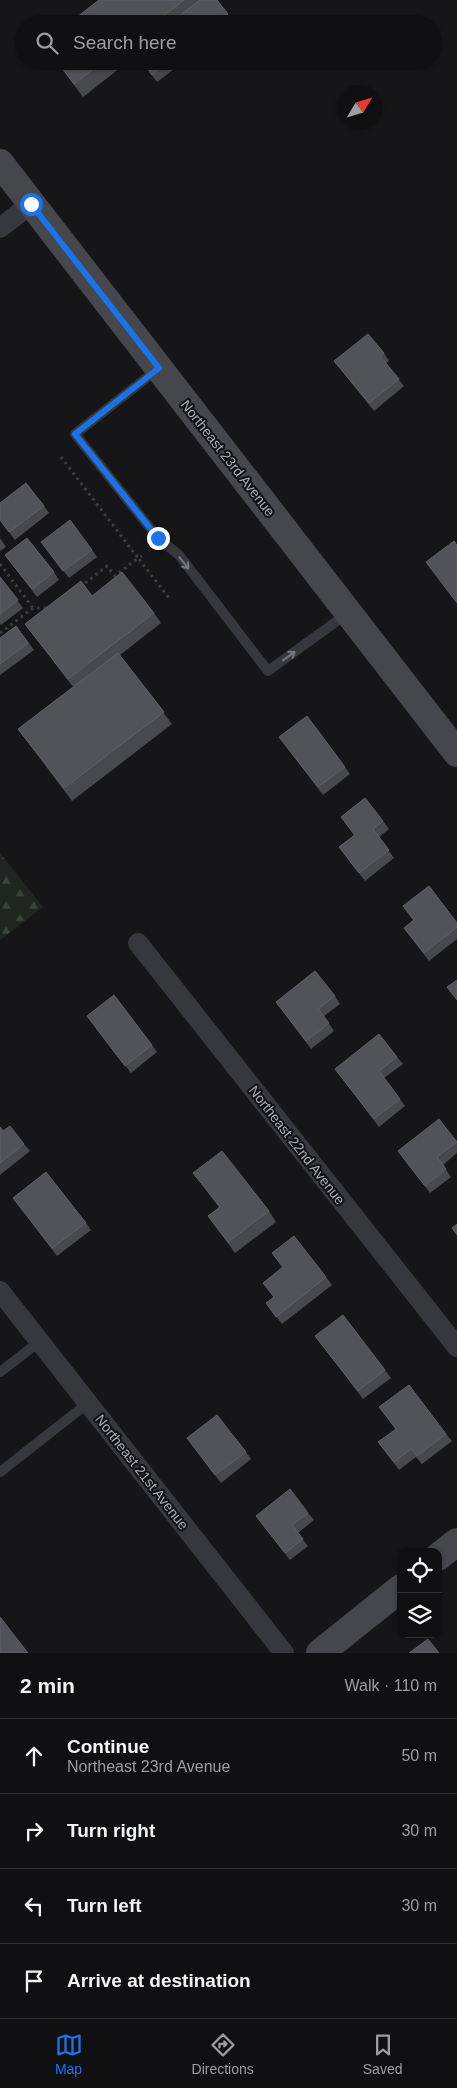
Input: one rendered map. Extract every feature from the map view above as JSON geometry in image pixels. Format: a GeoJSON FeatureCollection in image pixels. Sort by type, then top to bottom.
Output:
{"type":"FeatureCollection","features":[{"type":"Feature","properties":{"kind":"main road","name":"Northeast 23rd Avenue"},"geometry":{"type":"LineString","coordinates":[[0,163],[348,613],[452,738]]}},
{"type":"Feature","properties":{"kind":"main road"},"geometry":{"type":"LineString","coordinates":[[442,1554],[457,1542]]}},
{"type":"Feature","properties":{"kind":"main road"},"geometry":{"type":"LineString","coordinates":[[320,1653],[397,1591]]}},
{"type":"Feature","properties":{"kind":"street"},"geometry":{"type":"LineString","coordinates":[[0,228],[31,204]]}},
{"type":"Feature","properties":{"kind":"street","name":"Northeast 22nd Avenue"},"geometry":{"type":"LineString","coordinates":[[138,943],[457,1347]]}},
{"type":"Feature","properties":{"kind":"street","name":"Northeast 21st Avenue"},"geometry":{"type":"LineString","coordinates":[[0,1291],[284,1653]]}},
{"type":"Feature","properties":{"kind":"lane"},"geometry":{"type":"LineString","coordinates":[[159,368],[75,434],[158,538],[178,555],[268,671],[348,613]]}},
{"type":"Feature","properties":{"kind":"lane"},"geometry":{"type":"LineString","coordinates":[[0,1372],[40,1342]]}},
{"type":"Feature","properties":{"kind":"lane"},"geometry":{"type":"LineString","coordinates":[[0,1472],[88,1403]]}},
{"type":"Feature","properties":{"kind":"path"},"geometry":{"type":"LineString","coordinates":[[61,457],[140,557],[169,598]]}},
{"type":"Feature","properties":{"kind":"path"},"geometry":{"type":"LineString","coordinates":[[72,592],[107,566],[115,576],[140,557]]}},
{"type":"Feature","properties":{"kind":"path"},"geometry":{"type":"LineString","coordinates":[[0,564],[33,608]]}},
{"type":"Feature","properties":{"kind":"path"},"geometry":{"type":"LineString","coordinates":[[0,633],[33,608],[51,608]]}},
{"type":"Feature","properties":{"kind":"green space"},"geometry":{"type":"Polygon","coordinates":[[[0,853],[43,907],[0,940],[0,853]]]}},
{"type":"Feature","properties":{"kind":"building"},"geometry":{"type":"Polygon","coordinates":[[[99,0],[184,0],[165,15],[80,15],[99,0]]]}},
{"type":"Feature","properties":{"kind":"building"},"geometry":{"type":"Polygon","coordinates":[[[200,0],[217,0],[228,14],[227,15],[181,15],[200,0]]]}},
{"type":"Feature","properties":{"kind":"building"},"geometry":{"type":"Polygon","coordinates":[[[64,70],[92,70],[74,84],[64,70]]]}},
{"type":"Feature","properties":{"kind":"building"},"geometry":{"type":"Polygon","coordinates":[[[148,70],[158,70],[152,75],[148,70]]]}},
{"type":"Feature","properties":{"kind":"building"},"geometry":{"type":"Polygon","coordinates":[[[368,334],[384,353],[380,356],[399,379],[369,403],[334,361],[368,334]]]}},
{"type":"Feature","properties":{"kind":"building"},"geometry":{"type":"Polygon","coordinates":[[[26,483],[44,506],[9,532],[0,520],[0,503],[26,483]]]}},
{"type":"Feature","properties":{"kind":"building"},"geometry":{"type":"Polygon","coordinates":[[[70,520],[92,550],[63,571],[41,542],[70,520]]]}},
{"type":"Feature","properties":{"kind":"building"},"geometry":{"type":"Polygon","coordinates":[[[27,538],[54,572],[32,589],[5,555],[27,538]]]}},
{"type":"Feature","properties":{"kind":"building"},"geometry":{"type":"Polygon","coordinates":[[[454,541],[457,545],[457,603],[426,562],[454,541]]]}},
{"type":"Feature","properties":{"kind":"building"},"geometry":{"type":"Polygon","coordinates":[[[122,572],[154,613],[68,679],[25,624],[81,581],[92,596],[122,572]]]}},
{"type":"Feature","properties":{"kind":"building"},"geometry":{"type":"Polygon","coordinates":[[[0,577],[18,600],[0,614],[0,577]]]}},
{"type":"Feature","properties":{"kind":"building"},"geometry":{"type":"Polygon","coordinates":[[[16,626],[28,643],[0,664],[0,638],[16,626]]]}},
{"type":"Feature","properties":{"kind":"building"},"geometry":{"type":"Polygon","coordinates":[[[118,653],[164,712],[64,788],[18,729],[118,653]]]}},
{"type":"Feature","properties":{"kind":"building"},"geometry":{"type":"Polygon","coordinates":[[[307,716],[345,767],[318,787],[279,737],[307,716]]]}},
{"type":"Feature","properties":{"kind":"building"},"geometry":{"type":"Polygon","coordinates":[[[365,798],[383,821],[373,829],[389,850],[359,873],[339,847],[355,835],[341,817],[365,798]]]}},
{"type":"Feature","properties":{"kind":"building"},"geometry":{"type":"Polygon","coordinates":[[[429,886],[457,923],[457,927],[424,953],[404,928],[414,920],[403,906],[429,886]]]}},
{"type":"Feature","properties":{"kind":"building"},"geometry":{"type":"Polygon","coordinates":[[[315,971],[335,996],[318,1009],[329,1023],[306,1041],[276,1002],[315,971]]]}},
{"type":"Feature","properties":{"kind":"building"},"geometry":{"type":"Polygon","coordinates":[[[457,980],[457,1000],[447,987],[457,980]]]}},
{"type":"Feature","properties":{"kind":"building"},"geometry":{"type":"Polygon","coordinates":[[[114,995],[152,1045],[125,1066],[87,1016],[114,995]]]}},
{"type":"Feature","properties":{"kind":"building"},"geometry":{"type":"Polygon","coordinates":[[[379,1034],[397,1057],[379,1071],[400,1099],[374,1119],[335,1069],[379,1034]]]}},
{"type":"Feature","properties":{"kind":"building"},"geometry":{"type":"Polygon","coordinates":[[[439,1119],[457,1142],[437,1157],[446,1169],[425,1186],[398,1151],[439,1119]]]}},
{"type":"Feature","properties":{"kind":"building"},"geometry":{"type":"Polygon","coordinates":[[[10,1126],[24,1144],[0,1163],[0,1127],[3,1131],[10,1126]]]}},
{"type":"Feature","properties":{"kind":"building"},"geometry":{"type":"Polygon","coordinates":[[[222,1151],[269,1211],[228,1242],[208,1216],[220,1207],[193,1173],[222,1151]]]}},
{"type":"Feature","properties":{"kind":"building"},"geometry":{"type":"Polygon","coordinates":[[[46,1172],[86,1223],[52,1248],[13,1198],[46,1172]]]}},
{"type":"Feature","properties":{"kind":"building"},"geometry":{"type":"Polygon","coordinates":[[[457,1224],[457,1235],[452,1228],[457,1224]]]}},
{"type":"Feature","properties":{"kind":"building"},"geometry":{"type":"Polygon","coordinates":[[[294,1236],[326,1277],[276,1317],[266,1303],[274,1297],[263,1283],[283,1267],[272,1253],[294,1236]]]}},
{"type":"Feature","properties":{"kind":"building"},"geometry":{"type":"Polygon","coordinates":[[[343,1315],[385,1370],[358,1391],[315,1336],[343,1315]]]}},
{"type":"Feature","properties":{"kind":"building"},"geometry":{"type":"Polygon","coordinates":[[[409,1385],[446,1434],[417,1456],[411,1449],[394,1462],[378,1442],[396,1429],[379,1407],[409,1385]]]}},
{"type":"Feature","properties":{"kind":"building"},"geometry":{"type":"Polygon","coordinates":[[[217,1415],[246,1452],[215,1475],[187,1438],[217,1415]]]}},
{"type":"Feature","properties":{"kind":"building"},"geometry":{"type":"Polygon","coordinates":[[[290,1489],[308,1513],[292,1525],[303,1539],[285,1553],[256,1516],[290,1489]]]}},
{"type":"Feature","properties":{"kind":"building"},"geometry":{"type":"Polygon","coordinates":[[[0,1617],[28,1653],[0,1653],[0,1617]]]}},
{"type":"Feature","properties":{"kind":"building"},"geometry":{"type":"Polygon","coordinates":[[[428,1639],[439,1653],[409,1653],[428,1639]]]}},
{"type":"Feature","properties":{"kind":"route"},"geometry":{"type":"LineString","coordinates":[[31,204],[159,368],[75,434],[158,538]]}}]}
